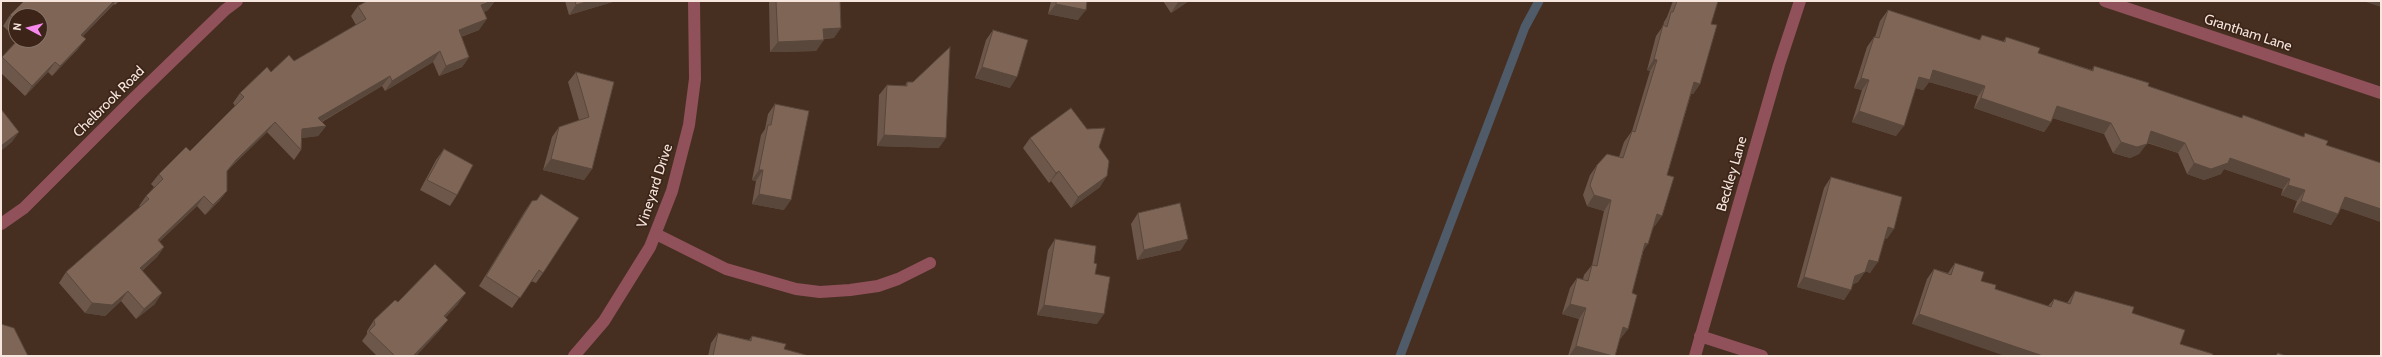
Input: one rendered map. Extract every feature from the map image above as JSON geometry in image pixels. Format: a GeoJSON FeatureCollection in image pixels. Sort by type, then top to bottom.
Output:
{"type":"FeatureCollection","features":[{"type":"Feature","properties":{"kind":"street","name":"Chelbrook Road"},"geometry":{"type":"LineString","coordinates":[[1,224],[24,208],[133,99],[225,10],[237,1]]}},
{"type":"Feature","properties":{"kind":"street","name":"Vineyard Drive"},"geometry":{"type":"LineString","coordinates":[[574,356],[604,321],[656,234],[672,191],[689,125],[695,79],[694,1]]}},
{"type":"Feature","properties":{"kind":"street","name":"Beckley Lane"},"geometry":{"type":"LineString","coordinates":[[1694,356],[1778,65],[1800,1]]}},
{"type":"Feature","properties":{"kind":"street","name":"Grantham Lane"},"geometry":{"type":"LineString","coordinates":[[2105,1],[2381,93]]}},
{"type":"Feature","properties":{"kind":"street"},"geometry":{"type":"LineString","coordinates":[[656,234],[726,269],[796,290],[820,292],[878,286],[898,279],[930,263]]}},
{"type":"Feature","properties":{"kind":"street"},"geometry":{"type":"LineString","coordinates":[[1700,336],[1762,356]]}},
{"type":"Feature","properties":{"kind":"building"},"geometry":{"type":"Polygon","coordinates":[[[24,1],[114,1],[81,35],[86,39],[60,66],[55,62],[32,86],[2,57],[10,48],[48,48],[48,8],[17,8],[24,1]]]}},
{"type":"Feature","properties":{"kind":"building"},"geometry":{"type":"Polygon","coordinates":[[[367,1],[492,1],[481,5],[487,19],[459,30],[469,57],[446,66],[440,51],[392,81],[390,76],[318,118],[326,126],[302,129],[301,150],[275,122],[236,160],[227,171],[227,191],[213,205],[204,196],[158,240],[164,247],[140,268],[162,293],[144,309],[128,291],[112,305],[92,303],[66,272],[149,199],[146,196],[163,179],[159,174],[186,147],[190,151],[244,97],[240,93],[267,67],[271,72],[289,55],[294,61],[366,19],[358,6],[367,1]]]}},
{"type":"Feature","properties":{"kind":"building"},"geometry":{"type":"Polygon","coordinates":[[[575,1],[589,1],[576,5],[575,1]]]}},
{"type":"Feature","properties":{"kind":"building"},"geometry":{"type":"Polygon","coordinates":[[[776,1],[840,1],[841,28],[823,29],[824,40],[778,42],[776,1]]]}},
{"type":"Feature","properties":{"kind":"building"},"geometry":{"type":"Polygon","coordinates":[[[1056,1],[1087,1],[1086,10],[1056,4],[1056,1]]]}},
{"type":"Feature","properties":{"kind":"building"},"geometry":{"type":"Polygon","coordinates":[[[1677,1],[1718,1],[1711,24],[1717,25],[1700,84],[1694,82],[1667,175],[1674,177],[1662,216],[1657,214],[1648,244],[1645,243],[1632,293],[1637,295],[1628,329],[1623,327],[1615,356],[1613,356],[1576,346],[1586,308],[1570,304],[1577,278],[1588,281],[1592,265],[1597,266],[1611,200],[1594,195],[1590,185],[1597,165],[1607,154],[1623,158],[1632,131],[1635,132],[1657,60],[1654,59],[1663,25],[1667,27],[1671,12],[1673,12],[1677,1]]]}},
{"type":"Feature","properties":{"kind":"building"},"geometry":{"type":"Polygon","coordinates":[[[1888,10],[1980,40],[1982,35],[2005,42],[2006,37],[2040,48],[2038,53],[2093,71],[2094,66],[2149,83],[2148,86],[2242,118],[2243,115],[2304,137],[2305,133],[2328,141],[2326,145],[2381,163],[2381,209],[2345,197],[2338,214],[2301,201],[2305,190],[2288,185],[2290,179],[2230,158],[2228,163],[2211,169],[2194,163],[2185,143],[2151,131],[2147,144],[2137,147],[2121,142],[2111,123],[2057,106],[2051,122],[1981,98],[1985,86],[1933,70],[1930,80],[1919,77],[1904,126],[1859,111],[1869,80],[1861,78],[1874,37],[1879,38],[1888,10]]]}},
{"type":"Feature","properties":{"kind":"building"},"geometry":{"type":"Polygon","coordinates":[[[993,30],[1028,40],[1017,77],[982,67],[993,30]]]}},
{"type":"Feature","properties":{"kind":"building"},"geometry":{"type":"Polygon","coordinates":[[[950,47],[946,138],[884,135],[887,85],[907,86],[907,82],[913,82],[950,47]]]}},
{"type":"Feature","properties":{"kind":"building"},"geometry":{"type":"Polygon","coordinates":[[[576,72],[614,82],[592,169],[551,159],[559,127],[589,117],[576,72]]]}},
{"type":"Feature","properties":{"kind":"building"},"geometry":{"type":"Polygon","coordinates":[[[775,104],[809,111],[791,200],[759,194],[763,170],[759,170],[768,125],[771,125],[775,104]]]}},
{"type":"Feature","properties":{"kind":"building"},"geometry":{"type":"Polygon","coordinates":[[[1071,108],[1087,129],[1105,128],[1099,147],[1109,161],[1107,176],[1078,197],[1059,171],[1056,173],[1030,138],[1071,108]]]}},
{"type":"Feature","properties":{"kind":"building"},"geometry":{"type":"Polygon","coordinates":[[[1,109],[19,132],[1,146],[1,109]]]}},
{"type":"Feature","properties":{"kind":"building"},"geometry":{"type":"Polygon","coordinates":[[[444,149],[473,165],[457,195],[427,180],[444,149]]]}},
{"type":"Feature","properties":{"kind":"building"},"geometry":{"type":"Polygon","coordinates":[[[1831,177],[1902,197],[1894,229],[1888,227],[1878,262],[1869,260],[1865,272],[1855,276],[1851,290],[1804,277],[1831,177]]]}},
{"type":"Feature","properties":{"kind":"building"},"geometry":{"type":"Polygon","coordinates":[[[541,194],[579,218],[543,273],[539,270],[520,298],[486,276],[532,201],[537,200],[541,194]]]}},
{"type":"Feature","properties":{"kind":"building"},"geometry":{"type":"Polygon","coordinates":[[[1180,203],[1188,239],[1144,250],[1138,213],[1180,203]]]}},
{"type":"Feature","properties":{"kind":"building"},"geometry":{"type":"Polygon","coordinates":[[[1055,239],[1096,246],[1094,263],[1097,264],[1095,274],[1110,277],[1104,314],[1044,305],[1055,239]]]}},
{"type":"Feature","properties":{"kind":"building"},"geometry":{"type":"Polygon","coordinates":[[[1955,263],[1984,272],[1981,281],[1996,285],[1995,289],[2051,307],[2054,299],[2070,304],[2075,291],[2134,307],[2132,313],[2185,330],[2180,344],[2213,354],[2212,356],[2043,356],[1919,314],[1934,269],[1951,275],[1955,263]]]}},
{"type":"Feature","properties":{"kind":"building"},"geometry":{"type":"Polygon","coordinates":[[[435,264],[466,293],[444,316],[448,320],[413,356],[395,356],[369,331],[375,325],[374,320],[395,300],[398,302],[435,264]]]}},
{"type":"Feature","properties":{"kind":"building"},"geometry":{"type":"Polygon","coordinates":[[[1,324],[14,328],[28,356],[1,356],[1,324]]]}},
{"type":"Feature","properties":{"kind":"building"},"geometry":{"type":"Polygon","coordinates":[[[718,333],[751,341],[752,336],[786,344],[784,349],[806,355],[713,356],[718,333]]]}},
{"type":"Feature","properties":{"kind":"building"},"geometry":{"type":"Polygon","coordinates":[[[2278,353],[2286,356],[2275,356],[2278,353]]]}},
{"type":"Feature","properties":{"kind":"waterway"},"geometry":{"type":"LineString","coordinates":[[1400,356],[1525,27],[1539,1]]}}]}
